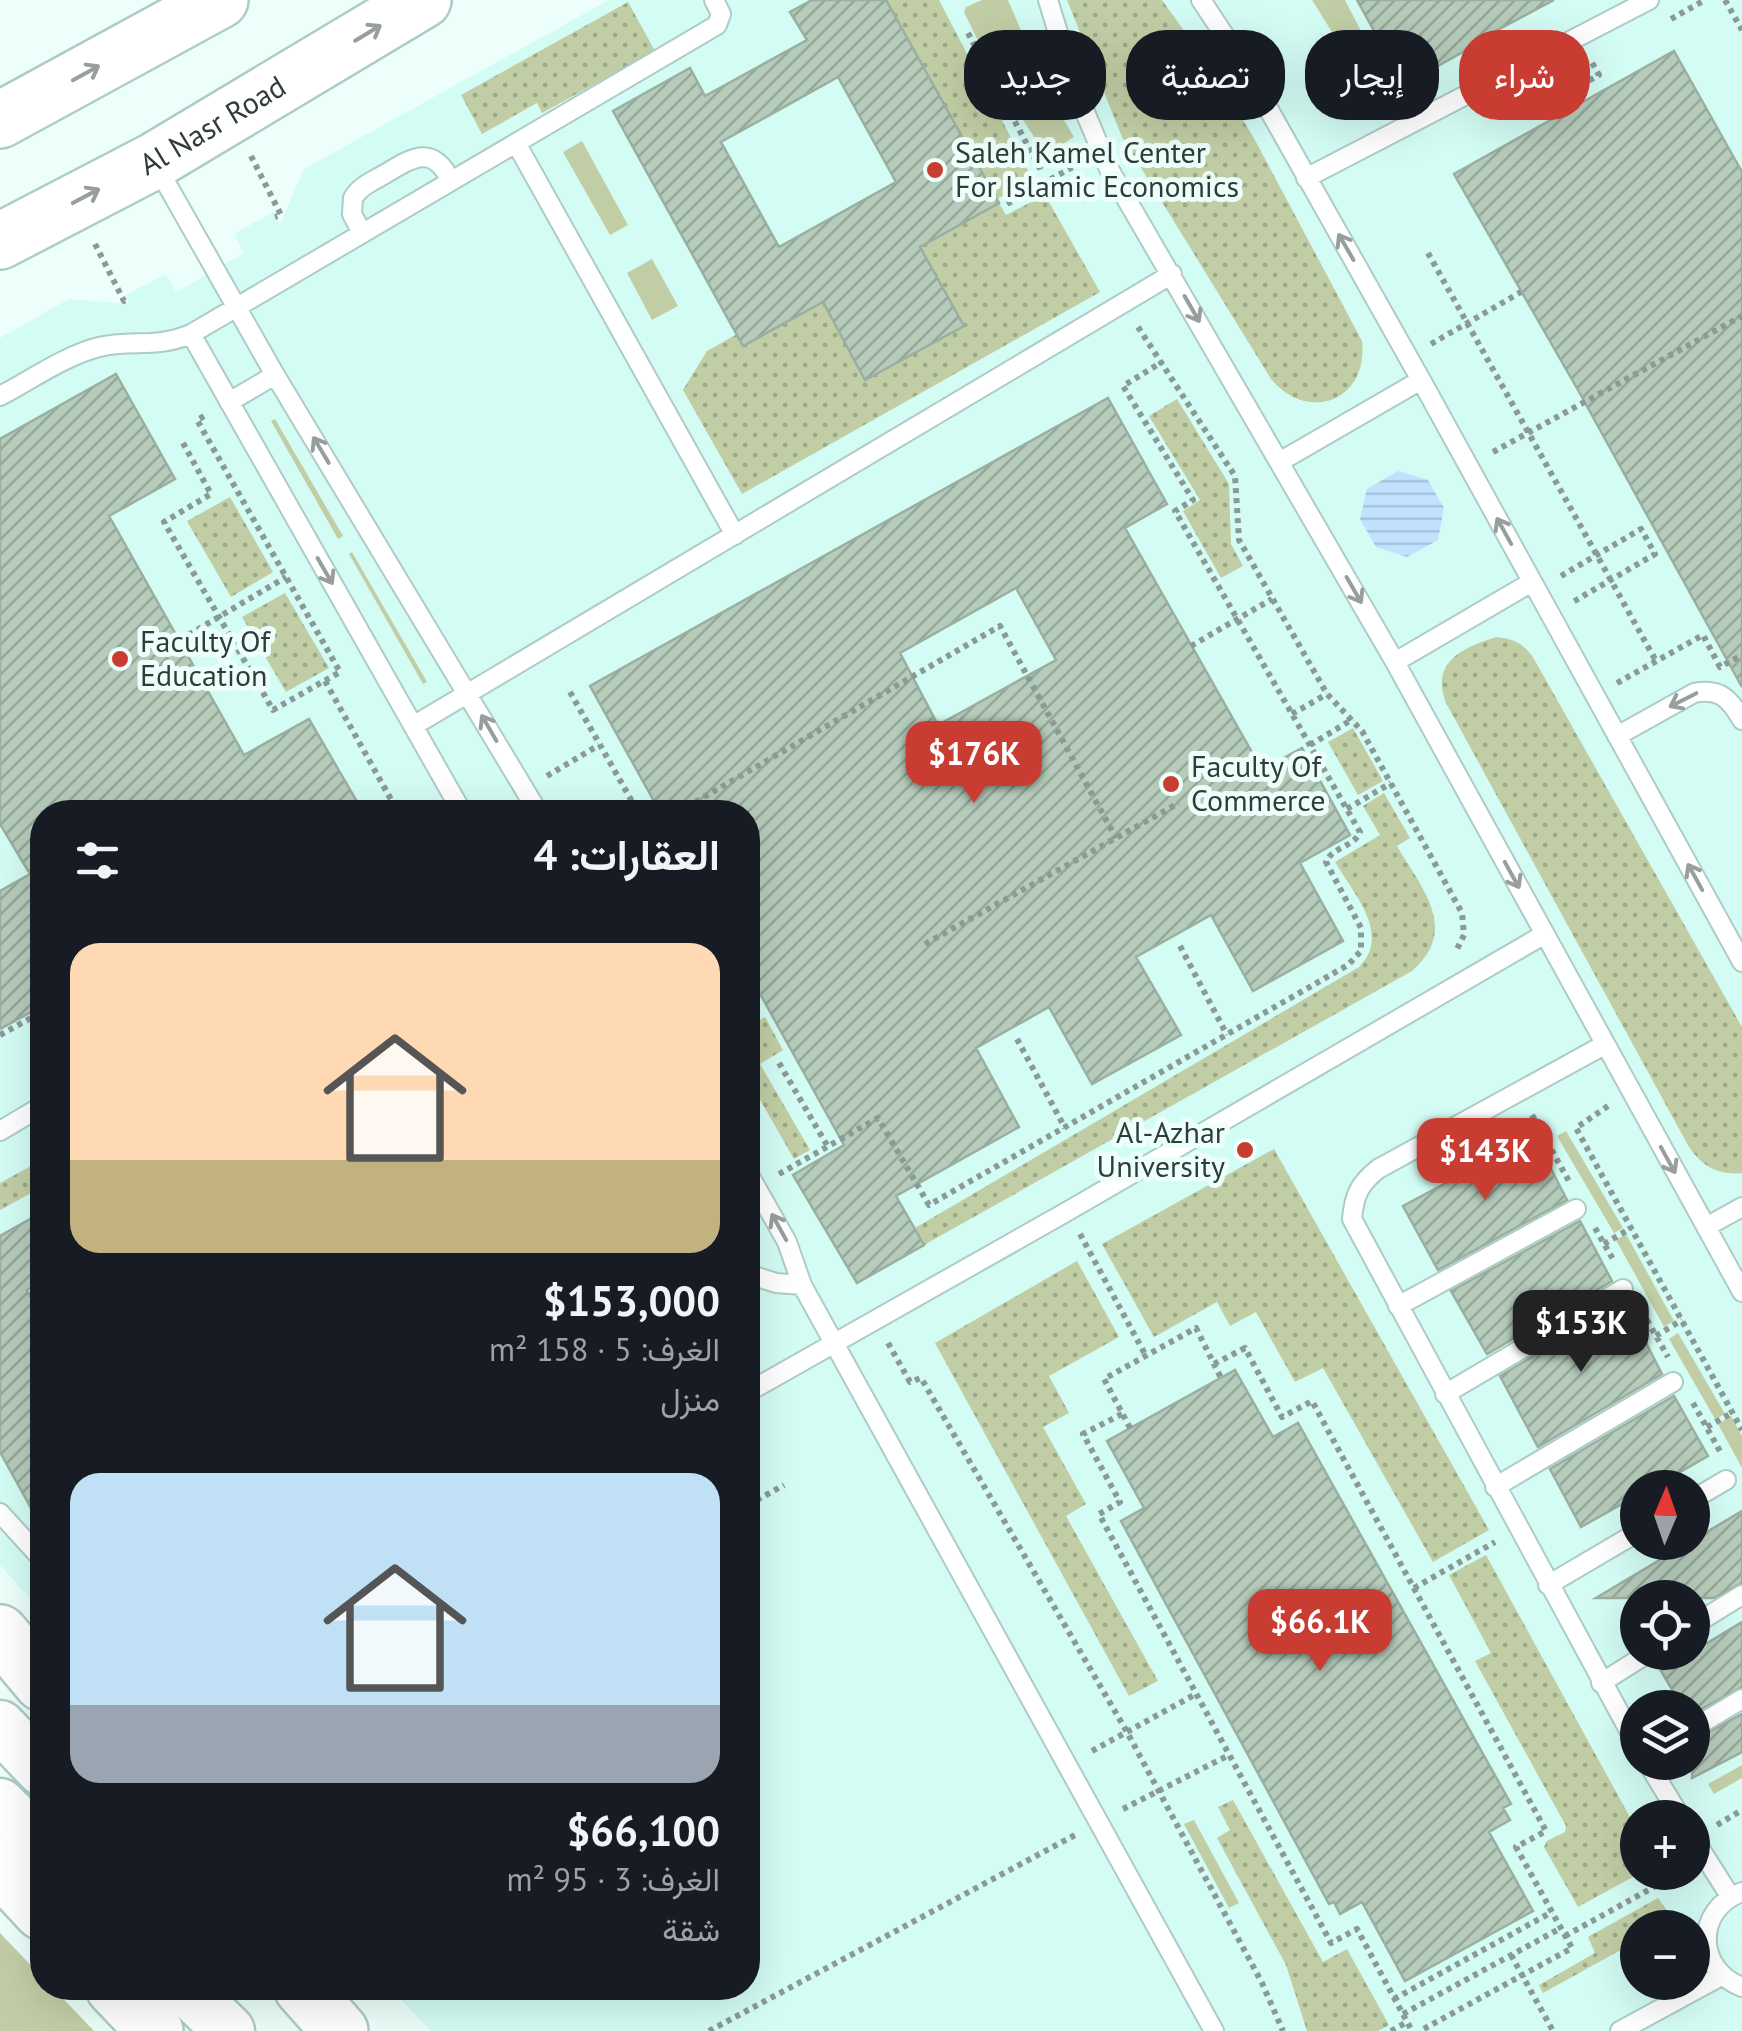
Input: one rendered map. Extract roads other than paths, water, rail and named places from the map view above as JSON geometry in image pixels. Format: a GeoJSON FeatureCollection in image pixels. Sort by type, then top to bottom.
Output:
{"type":"FeatureCollection","features":[{"type":"Feature","properties":{"kind":"main road"},"geometry":{"type":"LineString","coordinates":[[0,120],[220,0]]}},
{"type":"Feature","properties":{"kind":"main road","name":"Al Nasr Road"},"geometry":{"type":"LineString","coordinates":[[0,241],[154,161],[423,0]]}},
{"type":"Feature","properties":{"kind":"main road"},"geometry":{"type":"LineString","coordinates":[[0,1633],[30,1669]]}},
{"type":"Feature","properties":{"kind":"main road"},"geometry":{"type":"LineString","coordinates":[[0,1726],[30,1757]]}},
{"type":"Feature","properties":{"kind":"main road"},"geometry":{"type":"LineString","coordinates":[[0,1804],[30,1834]]}},
{"type":"Feature","properties":{"kind":"main road"},"geometry":{"type":"LineString","coordinates":[[0,1867],[30,1899]]}},
{"type":"Feature","properties":{"kind":"main road"},"geometry":{"type":"LineString","coordinates":[[126,2000],[156,2031]]}},
{"type":"Feature","properties":{"kind":"main road"},"geometry":{"type":"LineString","coordinates":[[197,2000],[229,2031]]}},
{"type":"Feature","properties":{"kind":"main road"},"geometry":{"type":"LineString","coordinates":[[313,2000],[340,2031]]}},
{"type":"Feature","properties":{"kind":"lane"},"geometry":{"type":"LineString","coordinates":[[0,396],[85,352],[117,344],[164,343],[191,334],[717,25],[721,14],[714,0]]}},
{"type":"Feature","properties":{"kind":"lane"},"geometry":{"type":"LineString","coordinates":[[1048,0],[1076,91],[1098,144],[1395,662],[1742,1292]]}},
{"type":"Feature","properties":{"kind":"lane"},"geometry":{"type":"LineString","coordinates":[[1306,178],[1649,0]]}},
{"type":"Feature","properties":{"kind":"lane"},"geometry":{"type":"LineString","coordinates":[[1202,1],[1242,62],[1617,736],[1737,941],[1742,962]]}},
{"type":"Feature","properties":{"kind":"lane"},"geometry":{"type":"LineString","coordinates":[[516,143],[735,534]]}},
{"type":"Feature","properties":{"kind":"lane"},"geometry":{"type":"LineString","coordinates":[[362,233],[352,214],[353,198],[364,186],[410,159],[434,159],[451,181]]}},
{"type":"Feature","properties":{"kind":"lane"},"geometry":{"type":"LineString","coordinates":[[154,161],[275,376],[531,800]]}},
{"type":"Feature","properties":{"kind":"lane"},"geometry":{"type":"LineString","coordinates":[[413,726],[1172,274]]}},
{"type":"Feature","properties":{"kind":"lane"},"geometry":{"type":"LineString","coordinates":[[191,334],[455,800]]}},
{"type":"Feature","properties":{"kind":"lane"},"geometry":{"type":"LineString","coordinates":[[229,402],[275,376]]}},
{"type":"Feature","properties":{"kind":"lane"},"geometry":{"type":"LineString","coordinates":[[1281,461],[1421,380]]}},
{"type":"Feature","properties":{"kind":"lane"},"geometry":{"type":"LineString","coordinates":[[1395,662],[1534,586]]}},
{"type":"Feature","properties":{"kind":"lane"},"geometry":{"type":"LineString","coordinates":[[1617,736],[1703,691],[1728,699],[1742,720]]}},
{"type":"Feature","properties":{"kind":"lane"},"geometry":{"type":"LineString","coordinates":[[760,1385],[1544,934]]}},
{"type":"Feature","properties":{"kind":"lane"},"geometry":{"type":"LineString","coordinates":[[1604,1045],[1362,1181],[1353,1199],[1352,1219],[1620,1716]]}},
{"type":"Feature","properties":{"kind":"lane"},"geometry":{"type":"LineString","coordinates":[[0,1131],[30,1113]]}},
{"type":"Feature","properties":{"kind":"lane"},"geometry":{"type":"LineString","coordinates":[[760,1194],[788,1242],[802,1285],[1214,2031]]}},
{"type":"Feature","properties":{"kind":"lane"},"geometry":{"type":"LineString","coordinates":[[1706,1227],[1742,1207]]}},
{"type":"Feature","properties":{"kind":"lane"},"geometry":{"type":"LineString","coordinates":[[1398,1306],[1576,1210]]}},
{"type":"Feature","properties":{"kind":"lane"},"geometry":{"type":"LineString","coordinates":[[760,1278],[802,1285]]}},
{"type":"Feature","properties":{"kind":"lane"},"geometry":{"type":"LineString","coordinates":[[1445,1394],[1622,1289]]}},
{"type":"Feature","properties":{"kind":"lane"},"geometry":{"type":"LineString","coordinates":[[1495,1487],[1672,1382]]}},
{"type":"Feature","properties":{"kind":"lane"},"geometry":{"type":"LineString","coordinates":[[1710,1489],[1726,1480]]}},
{"type":"Feature","properties":{"kind":"lane"},"geometry":{"type":"LineString","coordinates":[[0,1514],[30,1547]]}},
{"type":"Feature","properties":{"kind":"lane"},"geometry":{"type":"LineString","coordinates":[[1548,1585],[1620,1543]]}},
{"type":"Feature","properties":{"kind":"lane"},"geometry":{"type":"LineString","coordinates":[[1710,1615],[1742,1595]]}},
{"type":"Feature","properties":{"kind":"lane"},"geometry":{"type":"LineString","coordinates":[[1601,1683],[1622,1670]]}},
{"type":"Feature","properties":{"kind":"lane"},"geometry":{"type":"LineString","coordinates":[[1710,1718],[1742,1699]]}},
{"type":"Feature","properties":{"kind":"lane"},"geometry":{"type":"LineString","coordinates":[[1710,1860],[1736,1894],[1718,1906],[1705,1934],[1712,1964],[1721,1976],[1742,1988]]}},
{"type":"Feature","properties":{"kind":"lane"},"geometry":{"type":"LineString","coordinates":[[1620,2031],[1721,1976]]}},
{"type":"Feature","properties":{"kind":"place","name":"Saleh Kamel Center For Islamic Economics"},"geometry":{"type":"Point","coordinates":[935,170]}},
{"type":"Feature","properties":{"kind":"place","name":"Faculty Of Education"},"geometry":{"type":"Point","coordinates":[120,659]}},
{"type":"Feature","properties":{"kind":"place","name":"Faculty Of Commerce"},"geometry":{"type":"Point","coordinates":[1171,784]}},
{"type":"Feature","properties":{"kind":"place","name":"Al-Azhar University"},"geometry":{"type":"Point","coordinates":[1245,1150]}}]}
